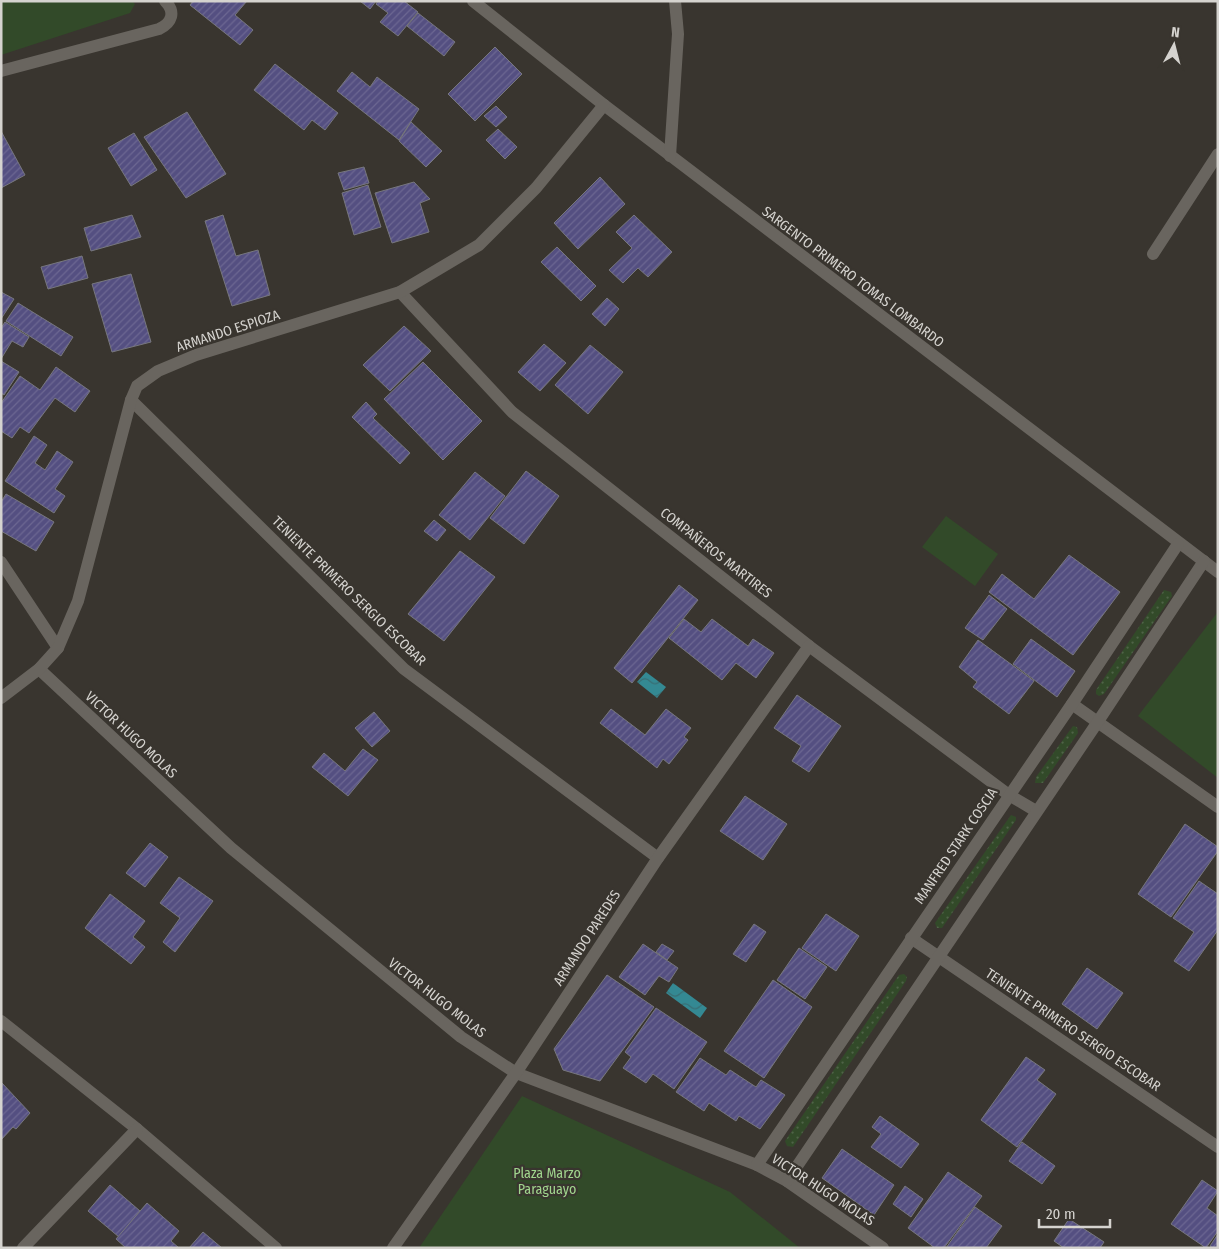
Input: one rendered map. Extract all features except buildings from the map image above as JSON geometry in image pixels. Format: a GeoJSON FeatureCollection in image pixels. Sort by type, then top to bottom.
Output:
{"type":"FeatureCollection","features":[{"type":"Feature","properties":{"kind":"street"},"geometry":{"type":"LineString","coordinates":[[1,71],[167,26],[171,20],[172,12],[166,1]]}},
{"type":"Feature","properties":{"kind":"street","name":"SARGENTO PRIMERO TOMAS LOMBARDO"},"geometry":{"type":"LineString","coordinates":[[473,1],[670,156],[1178,544],[1218,572]]}},
{"type":"Feature","properties":{"kind":"street"},"geometry":{"type":"LineString","coordinates":[[670,156],[678,34],[675,1]]}},
{"type":"Feature","properties":{"kind":"street","name":"ARMANDO ESPIOZA"},"geometry":{"type":"LineString","coordinates":[[1,698],[39,669],[58,648],[78,601],[131,400],[137,386],[158,371],[196,355],[400,292],[479,245],[536,188],[604,105]]}},
{"type":"Feature","properties":{"kind":"street"},"geometry":{"type":"LineString","coordinates":[[1153,254],[1218,154]]}},
{"type":"Feature","properties":{"kind":"street","name":"COMPAÑEROS MARTIRES"},"geometry":{"type":"LineString","coordinates":[[400,292],[512,412],[809,646],[1010,794],[1036,811]]}},
{"type":"Feature","properties":{"kind":"street","name":"TENIENTE PRIMERO SERGIO ESCOBAR"},"geometry":{"type":"LineString","coordinates":[[131,400],[404,669],[658,858]]}},
{"type":"Feature","properties":{"kind":"street","name":"MANFRED STARK COSCIA"},"geometry":{"type":"LineString","coordinates":[[756,1165],[1072,704],[1178,544]]}},
{"type":"Feature","properties":{"kind":"street"},"geometry":{"type":"LineString","coordinates":[[787,1181],[938,955],[1097,723],[1204,561]]}},
{"type":"Feature","properties":{"kind":"street"},"geometry":{"type":"LineString","coordinates":[[1,562],[58,648]]}},
{"type":"Feature","properties":{"kind":"street","name":"ARMANDO PAREDES"},"geometry":{"type":"LineString","coordinates":[[393,1248],[516,1073],[658,858],[809,646]]}},
{"type":"Feature","properties":{"kind":"street","name":"VICTOR HUGO MOLAS"},"geometry":{"type":"LineString","coordinates":[[39,669],[231,848],[461,1037],[516,1073],[756,1165],[787,1181],[875,1246]]}},
{"type":"Feature","properties":{"kind":"street"},"geometry":{"type":"LineString","coordinates":[[1072,704],[1218,808]]}},
{"type":"Feature","properties":{"kind":"street","name":"TENIENTE PRIMERO SERGIO ESCOBAR"},"geometry":{"type":"LineString","coordinates":[[911,938],[1218,1147]]}},
{"type":"Feature","properties":{"kind":"street"},"geometry":{"type":"LineString","coordinates":[[1,1021],[137,1129],[276,1248]]}},
{"type":"Feature","properties":{"kind":"street"},"geometry":{"type":"LineString","coordinates":[[23,1248],[137,1129]]}},
{"type":"Feature","properties":{"kind":"green space"},"geometry":{"type":"Polygon","coordinates":[[[1,1],[132,1],[135,4],[130,13],[1,55],[1,1]]]}},
{"type":"Feature","properties":{"kind":"green space"},"geometry":{"type":"Polygon","coordinates":[[[946,516],[998,554],[975,586],[922,547],[946,516]]]}},
{"type":"Feature","properties":{"kind":"green space"},"geometry":{"type":"Polygon","coordinates":[[[1164,590],[1171,592],[1172,596],[1104,694],[1099,696],[1096,694],[1096,690],[1164,590]]]}},
{"type":"Feature","properties":{"kind":"green space"},"geometry":{"type":"Polygon","coordinates":[[[1218,613],[1218,778],[1138,716],[1218,613]]]}},
{"type":"Feature","properties":{"kind":"green space"},"geometry":{"type":"Polygon","coordinates":[[[1073,726],[1077,727],[1078,733],[1043,783],[1035,783],[1036,777],[1073,726]]]}},
{"type":"Feature","properties":{"kind":"green space"},"geometry":{"type":"Polygon","coordinates":[[[1011,815],[1016,817],[1016,820],[942,928],[937,928],[935,923],[1011,815]]]}},
{"type":"Feature","properties":{"kind":"green space"},"geometry":{"type":"Polygon","coordinates":[[[904,974],[907,977],[906,981],[793,1147],[787,1146],[785,1141],[899,975],[904,974]]]}},
{"type":"Feature","properties":{"kind":"green space","name":"Plaza Marzo Paraguayo"},"geometry":{"type":"Polygon","coordinates":[[[522,1096],[730,1192],[800,1248],[419,1248],[522,1096]]]}},
{"type":"Feature","properties":{"kind":"water"},"geometry":{"type":"Polygon","coordinates":[[[646,672],[666,687],[657,698],[637,682],[646,672]]]}},
{"type":"Feature","properties":{"kind":"water"},"geometry":{"type":"Polygon","coordinates":[[[673,983],[707,1008],[700,1018],[666,993],[673,983]]]}}]}
